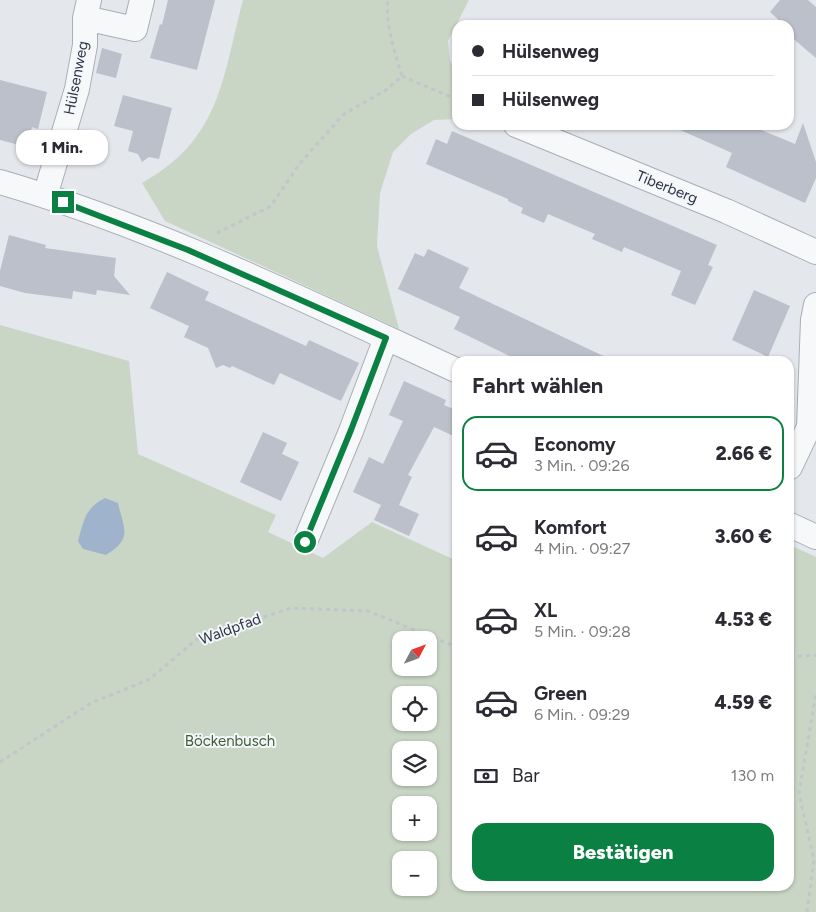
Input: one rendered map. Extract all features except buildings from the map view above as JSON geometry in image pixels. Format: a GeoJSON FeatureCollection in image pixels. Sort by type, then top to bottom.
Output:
{"type":"FeatureCollection","features":[{"type":"Feature","properties":{"kind":"street","name":"Hülsenweg"},"geometry":{"type":"LineString","coordinates":[[46,196],[77,89],[85,45],[87,9],[134,29],[142,0]]}},
{"type":"Feature","properties":{"kind":"street","name":"Tiberberg"},"geometry":{"type":"LineString","coordinates":[[528,130],[726,211],[816,252]]}},
{"type":"Feature","properties":{"kind":"street"},"geometry":{"type":"LineString","coordinates":[[0,182],[46,196],[188,250],[452,368]]}},
{"type":"Feature","properties":{"kind":"street"},"geometry":{"type":"LineString","coordinates":[[794,459],[809,427],[813,320],[816,305]]}},
{"type":"Feature","properties":{"kind":"street"},"geometry":{"type":"LineString","coordinates":[[305,542],[386,338]]}},
{"type":"Feature","properties":{"kind":"street"},"geometry":{"type":"LineString","coordinates":[[794,527],[816,537]]}},
{"type":"Feature","properties":{"kind":"path"},"geometry":{"type":"LineString","coordinates":[[388,0],[387,7],[393,46],[402,76]]}},
{"type":"Feature","properties":{"kind":"path"},"geometry":{"type":"LineString","coordinates":[[402,76],[452,97]]}},
{"type":"Feature","properties":{"kind":"path"},"geometry":{"type":"LineString","coordinates":[[188,250],[271,206],[300,163],[344,114],[386,90],[402,76]]}},
{"type":"Feature","properties":{"kind":"path","name":"Waldpfad"},"geometry":{"type":"LineString","coordinates":[[0,762],[91,703],[150,679],[197,639],[291,608],[368,611],[452,645]]}},
{"type":"Feature","properties":{"kind":"path"},"geometry":{"type":"LineString","coordinates":[[794,657],[816,655]]}},
{"type":"Feature","properties":{"kind":"path"},"geometry":{"type":"LineString","coordinates":[[807,912],[814,860],[799,793],[816,693]]}},
{"type":"Feature","properties":{"kind":"green space"},"geometry":{"type":"Polygon","coordinates":[[[243,0],[469,0],[459,20],[452,20],[452,33],[448,41],[452,65],[452,119],[434,120],[411,134],[393,152],[380,193],[377,246],[399,329],[165,221],[142,183],[168,166],[188,147],[203,127],[223,81],[243,0]]]}},
{"type":"Feature","properties":{"kind":"green space","name":"Böckenbusch"},"geometry":{"type":"Polygon","coordinates":[[[0,325],[129,361],[138,454],[276,515],[268,532],[323,558],[372,522],[452,559],[452,891],[794,891],[794,547],[816,557],[816,912],[0,912],[0,325]]]}},
{"type":"Feature","properties":{"kind":"water"},"geometry":{"type":"Polygon","coordinates":[[[105,498],[118,503],[124,527],[123,538],[120,544],[106,555],[83,549],[78,541],[89,510],[105,498]]]}},
{"type":"Feature","properties":{"kind":"route"},"geometry":{"type":"LineString","coordinates":[[63,202],[188,250],[386,338],[305,542]]}}]}
